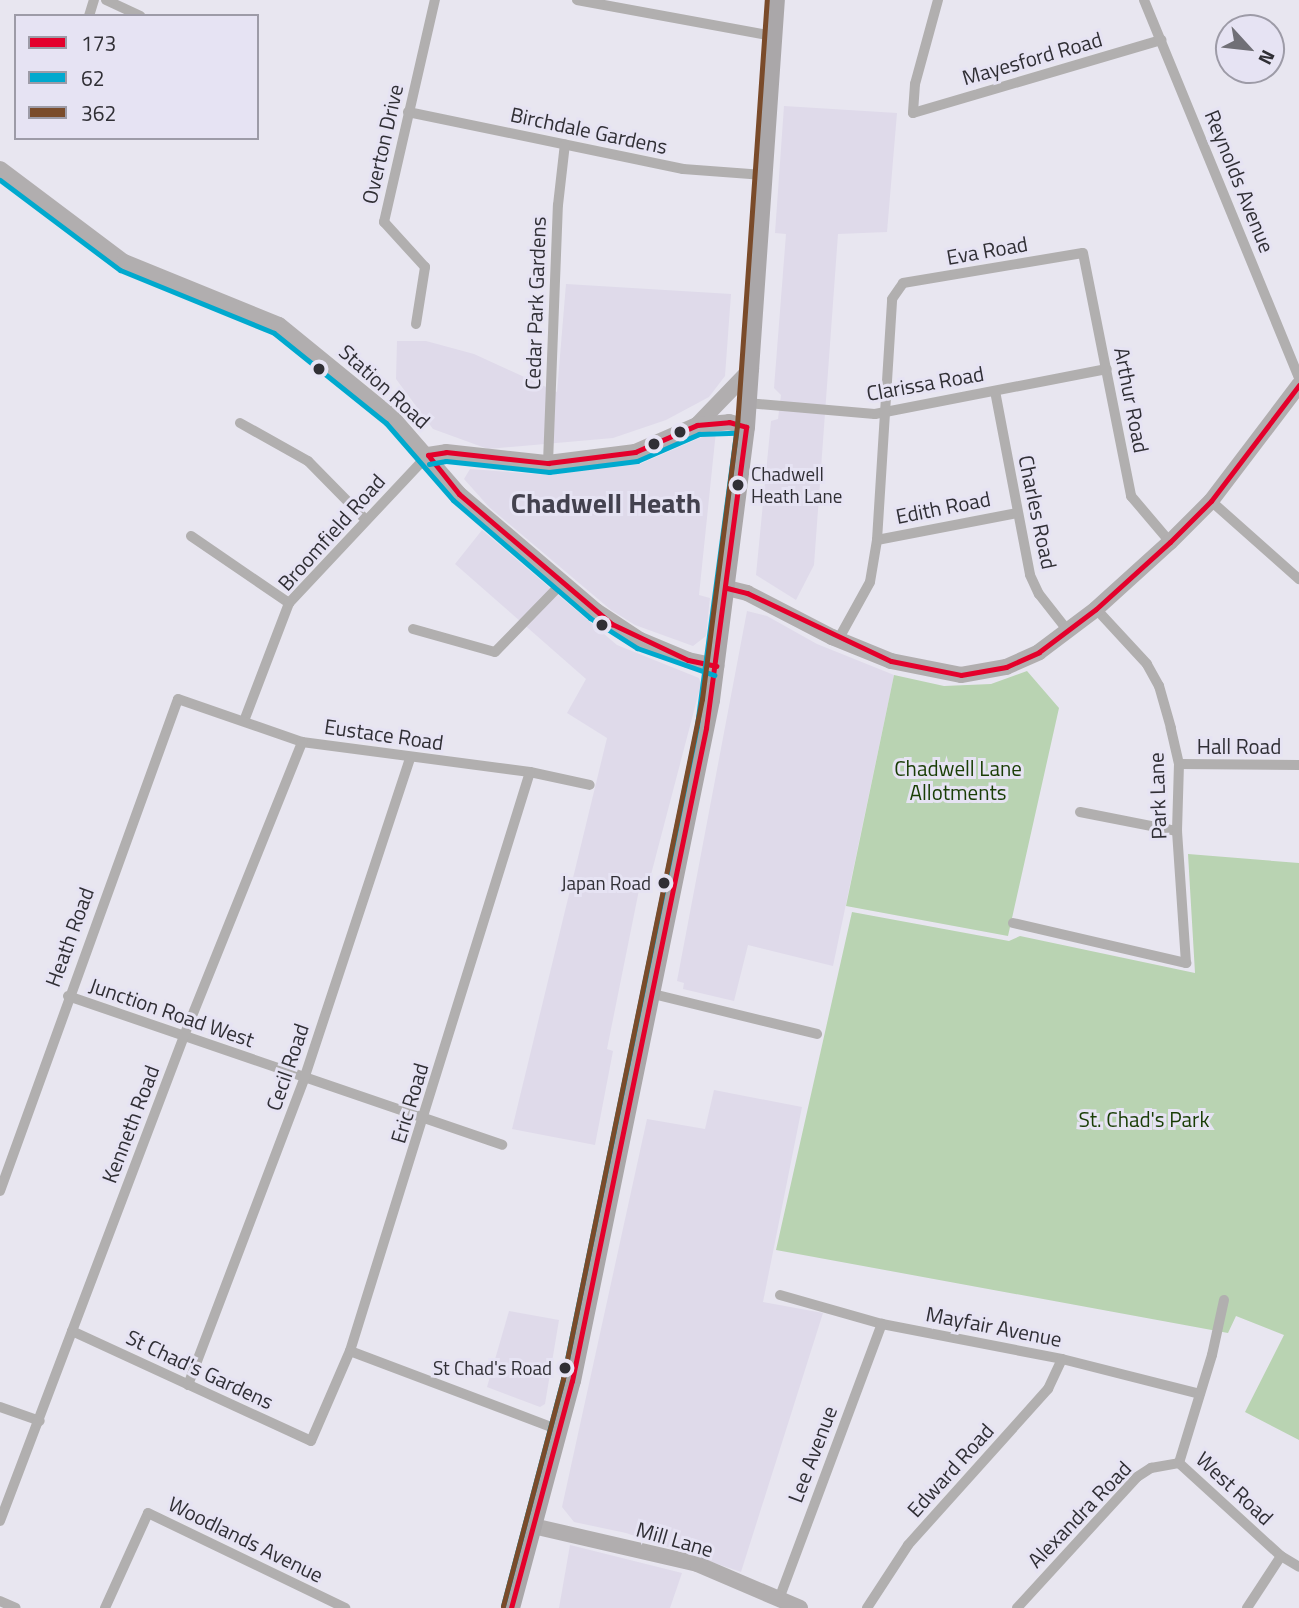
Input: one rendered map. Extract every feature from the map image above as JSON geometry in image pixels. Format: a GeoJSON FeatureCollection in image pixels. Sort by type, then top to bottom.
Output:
{"type":"FeatureCollection","features":[{"type":"Feature","properties":{"kind":"main road"},"geometry":{"type":"LineString","coordinates":[[511,1608],[559,1430],[716,666],[746,427],[776,0]]}},
{"type":"Feature","properties":{"kind":"street"},"geometry":{"type":"LineString","coordinates":[[106,0],[137,14]]}},
{"type":"Feature","properties":{"kind":"street","name":"Overton Drive"},"geometry":{"type":"LineString","coordinates":[[416,324],[425,267],[384,222],[435,0]]}},
{"type":"Feature","properties":{"kind":"street"},"geometry":{"type":"LineString","coordinates":[[577,0],[773,36]]}},
{"type":"Feature","properties":{"kind":"street","name":"Mayesford Road"},"geometry":{"type":"LineString","coordinates":[[938,0],[915,84],[914,113],[1161,40]]}},
{"type":"Feature","properties":{"kind":"street","name":"Reynolds Avenue"},"geometry":{"type":"LineString","coordinates":[[1144,0],[1299,378]]}},
{"type":"Feature","properties":{"kind":"street","name":"Birchdale Gardens"},"geometry":{"type":"LineString","coordinates":[[408,112],[683,169],[764,175]]}},
{"type":"Feature","properties":{"kind":"street","name":"Cedar Park Gardens"},"geometry":{"type":"LineString","coordinates":[[548,463],[558,205],[565,144]]}},
{"type":"Feature","properties":{"kind":"street","name":"Station Road"},"geometry":{"type":"LineString","coordinates":[[0,169],[124,262],[255,312],[338,369],[428,455],[449,483],[563,582],[631,635],[688,660],[716,666]]}},
{"type":"Feature","properties":{"kind":"street","name":"Eva Road"},"geometry":{"type":"LineString","coordinates":[[884,412],[897,287],[1083,253]]}},
{"type":"Feature","properties":{"kind":"street","name":"Arthur Road"},"geometry":{"type":"LineString","coordinates":[[1083,253],[1131,496],[1170,542]]}},
{"type":"Feature","properties":{"kind":"street"},"geometry":{"type":"LineString","coordinates":[[698,425],[751,369]]}},
{"type":"Feature","properties":{"kind":"street","name":"Clarissa Road"},"geometry":{"type":"LineString","coordinates":[[748,403],[774,407],[884,412],[1107,369]]}},
{"type":"Feature","properties":{"kind":"street"},"geometry":{"type":"LineString","coordinates":[[727,588],[747,593],[838,640],[891,661],[961,675],[1006,667],[1039,652],[1068,631],[1170,542],[1211,501],[1299,384]]}},
{"type":"Feature","properties":{"kind":"street","name":"Charles Road"},"geometry":{"type":"LineString","coordinates":[[995,391],[1017,513],[1034,585],[1068,631]]}},
{"type":"Feature","properties":{"kind":"street"},"geometry":{"type":"LineString","coordinates":[[838,640],[870,582],[877,540],[884,412]]}},
{"type":"Feature","properties":{"kind":"street"},"geometry":{"type":"LineString","coordinates":[[428,455],[468,455],[548,463],[635,452],[698,425],[729,422],[746,427]]}},
{"type":"Feature","properties":{"kind":"street"},"geometry":{"type":"LineString","coordinates":[[240,424],[308,461],[366,520]]}},
{"type":"Feature","properties":{"kind":"street","name":"Broomfield Road"},"geometry":{"type":"LineString","coordinates":[[244,721],[289,603],[428,455]]}},
{"type":"Feature","properties":{"kind":"street"},"geometry":{"type":"LineString","coordinates":[[449,483],[468,455]]}},
{"type":"Feature","properties":{"kind":"street"},"geometry":{"type":"LineString","coordinates":[[1211,501],[1299,579]]}},
{"type":"Feature","properties":{"kind":"street","name":"Edith Road"},"geometry":{"type":"LineString","coordinates":[[877,540],[1017,513]]}},
{"type":"Feature","properties":{"kind":"street"},"geometry":{"type":"LineString","coordinates":[[191,537],[289,603]]}},
{"type":"Feature","properties":{"kind":"street"},"geometry":{"type":"LineString","coordinates":[[413,629],[495,652],[563,582]]}},
{"type":"Feature","properties":{"kind":"street","name":"Park Lane"},"geometry":{"type":"LineString","coordinates":[[1013,923],[1186,963],[1177,831],[1179,765],[1159,686],[1147,664],[1096,609]]}},
{"type":"Feature","properties":{"kind":"street","name":"Eustace Road"},"geometry":{"type":"LineString","coordinates":[[178,699],[302,742],[530,772],[590,785]]}},
{"type":"Feature","properties":{"kind":"street","name":"Heath Road"},"geometry":{"type":"LineString","coordinates":[[0,1191],[68,996],[178,699]]}},
{"type":"Feature","properties":{"kind":"street","name":"Kenneth Road"},"geometry":{"type":"LineString","coordinates":[[0,1521],[184,1036],[302,742]]}},
{"type":"Feature","properties":{"kind":"street","name":"Cecil Road"},"geometry":{"type":"LineString","coordinates":[[188,1385],[304,1079],[410,758]]}},
{"type":"Feature","properties":{"kind":"street","name":"Hall Road"},"geometry":{"type":"LineString","coordinates":[[1179,765],[1299,765]]}},
{"type":"Feature","properties":{"kind":"street","name":"Eric Road"},"geometry":{"type":"LineString","coordinates":[[311,1441],[350,1351],[530,772]]}},
{"type":"Feature","properties":{"kind":"street"},"geometry":{"type":"LineString","coordinates":[[1080,812],[1177,831]]}},
{"type":"Feature","properties":{"kind":"street"},"geometry":{"type":"LineString","coordinates":[[649,993],[817,1034]]}},
{"type":"Feature","properties":{"kind":"street","name":"Junction Road West"},"geometry":{"type":"LineString","coordinates":[[68,996],[502,1145]]}},
{"type":"Feature","properties":{"kind":"street","name":"Mayfair Avenue"},"geometry":{"type":"LineString","coordinates":[[780,1296],[882,1324],[1062,1359],[1200,1394]]}},
{"type":"Feature","properties":{"kind":"street","name":"West Road"},"geometry":{"type":"LineString","coordinates":[[1224,1300],[1179,1463],[1281,1556],[1299,1567]]}},
{"type":"Feature","properties":{"kind":"street","name":"Lee Avenue"},"geometry":{"type":"LineString","coordinates":[[779,1599],[882,1324]]}},
{"type":"Feature","properties":{"kind":"street","name":"St Chad's Gardens"},"geometry":{"type":"LineString","coordinates":[[72,1331],[311,1441]]}},
{"type":"Feature","properties":{"kind":"street"},"geometry":{"type":"LineString","coordinates":[[350,1351],[559,1430]]}},
{"type":"Feature","properties":{"kind":"street","name":"Edward Road"},"geometry":{"type":"LineString","coordinates":[[867,1608],[908,1545],[1048,1389],[1062,1359]]}},
{"type":"Feature","properties":{"kind":"street"},"geometry":{"type":"LineString","coordinates":[[0,1406],[40,1421]]}},
{"type":"Feature","properties":{"kind":"street","name":"Alexandra Road"},"geometry":{"type":"LineString","coordinates":[[1017,1608],[1137,1476],[1150,1468],[1179,1463]]}},
{"type":"Feature","properties":{"kind":"street","name":"Woodlands Avenue"},"geometry":{"type":"LineString","coordinates":[[105,1608],[148,1513],[345,1608]]}},
{"type":"Feature","properties":{"kind":"street","name":"Mill Lane"},"geometry":{"type":"LineString","coordinates":[[533,1526],[663,1554],[800,1608]]}},
{"type":"Feature","properties":{"kind":"street"},"geometry":{"type":"LineString","coordinates":[[1247,1608],[1281,1556]]}},
{"type":"Feature","properties":{"kind":"street"},"geometry":{"type":"LineString","coordinates":[[0,1601],[16,1608]]}},
{"type":"Feature","properties":{"kind":"shaded area"},"geometry":{"type":"Polygon","coordinates":[[[784,106],[897,113],[887,232],[838,234],[814,565],[796,600],[756,575],[771,421],[778,419],[781,395],[774,388],[786,234],[775,233],[784,106]]]}},
{"type":"Feature","properties":{"kind":"shaded area"},"geometry":{"type":"Polygon","coordinates":[[[566,284],[731,294],[725,376],[709,397],[666,420],[613,438],[488,449],[433,429],[396,379],[397,341],[426,341],[474,354],[557,392],[566,284]]]}},
{"type":"Feature","properties":{"kind":"shaded area"},"geometry":{"type":"Polygon","coordinates":[[[716,431],[699,595],[710,598],[706,636],[693,646],[635,625],[611,610],[489,507],[464,479],[470,469],[549,475],[640,464],[716,431]]]}},
{"type":"Feature","properties":{"kind":"shaded area"},"geometry":{"type":"Polygon","coordinates":[[[482,530],[617,645],[699,678],[701,684],[648,886],[640,885],[607,1049],[613,1051],[595,1145],[512,1129],[607,738],[567,713],[586,679],[455,564],[482,530]]]}},
{"type":"Feature","properties":{"kind":"shaded area"},"geometry":{"type":"Polygon","coordinates":[[[747,611],[767,616],[817,644],[894,675],[833,966],[748,945],[734,1001],[683,989],[684,983],[677,981],[747,611]]]}},
{"type":"Feature","properties":{"kind":"shaded area"},"geometry":{"type":"Polygon","coordinates":[[[714,1090],[802,1107],[763,1302],[823,1313],[741,1572],[626,1533],[574,1522],[562,1507],[647,1119],[705,1129],[714,1090]]]}},
{"type":"Feature","properties":{"kind":"shaded area"},"geometry":{"type":"Polygon","coordinates":[[[509,1311],[559,1320],[545,1404],[540,1407],[487,1387],[509,1311]]]}},
{"type":"Feature","properties":{"kind":"shaded area"},"geometry":{"type":"Polygon","coordinates":[[[570,1545],[682,1573],[670,1608],[559,1608],[570,1545]]]}},
{"type":"Feature","properties":{"kind":"green space","name":"Chadwell Lane Allotments"},"geometry":{"type":"Polygon","coordinates":[[[1027,671],[1059,708],[1008,936],[846,906],[894,675],[944,686],[991,684],[1027,671]]]}},
{"type":"Feature","properties":{"kind":"green space","name":"St. Chad's Park"},"geometry":{"type":"Polygon","coordinates":[[[1188,854],[1299,863],[1299,1440],[1245,1412],[1284,1335],[1236,1316],[1228,1333],[776,1250],[852,912],[1009,941],[1020,936],[1195,973],[1188,854]]]}},
{"type":"Feature","properties":{"kind":"transit line","name":"362"},"geometry":{"type":"LineString","coordinates":[[503,1606],[563,1379],[702,699],[737,426],[767,0]]}},
{"type":"Feature","properties":{"kind":"transit line","name":"62"},"geometry":{"type":"LineString","coordinates":[[0,180],[120,270],[274,333],[386,423],[453,500],[590,618],[637,648],[714,675]]}},
{"type":"Feature","properties":{"kind":"transit line","name":"173"},"geometry":{"type":"LineString","coordinates":[[727,588],[747,593],[891,661],[961,675],[1006,667],[1039,652],[1096,609],[1170,542],[1211,501],[1299,385]]}},
{"type":"Feature","properties":{"kind":"transit line","name":"173"},"geometry":{"type":"LineString","coordinates":[[428,455],[446,452],[548,463],[635,452],[697,425],[729,422],[746,427]]}},
{"type":"Feature","properties":{"kind":"transit line","name":"173"},"geometry":{"type":"LineString","coordinates":[[511,1608],[572,1381],[706,728],[746,427]]}},
{"type":"Feature","properties":{"kind":"transit line","name":"62"},"geometry":{"type":"LineString","coordinates":[[429,464],[446,461],[549,472],[637,461],[699,434],[736,433],[697,726],[563,1379],[503,1606]]}},
{"type":"Feature","properties":{"kind":"transit line","name":"173"},"geometry":{"type":"LineString","coordinates":[[428,455],[459,494],[612,624],[688,660],[716,666]]}},
{"type":"Feature","properties":{"kind":"place","name":"Chadwell Heath Lane"},"geometry":{"type":"Point","coordinates":[738,485]}},
{"type":"Feature","properties":{"kind":"place","name":"Japan Road"},"geometry":{"type":"Point","coordinates":[664,883]}},
{"type":"Feature","properties":{"kind":"place","name":"St Chad's Road"},"geometry":{"type":"Point","coordinates":[565,1368]}},
{"type":"Feature","properties":{"kind":"district","name":"Chadwell Heath"},"geometry":{"type":"Point","coordinates":[606,503]}}]}
